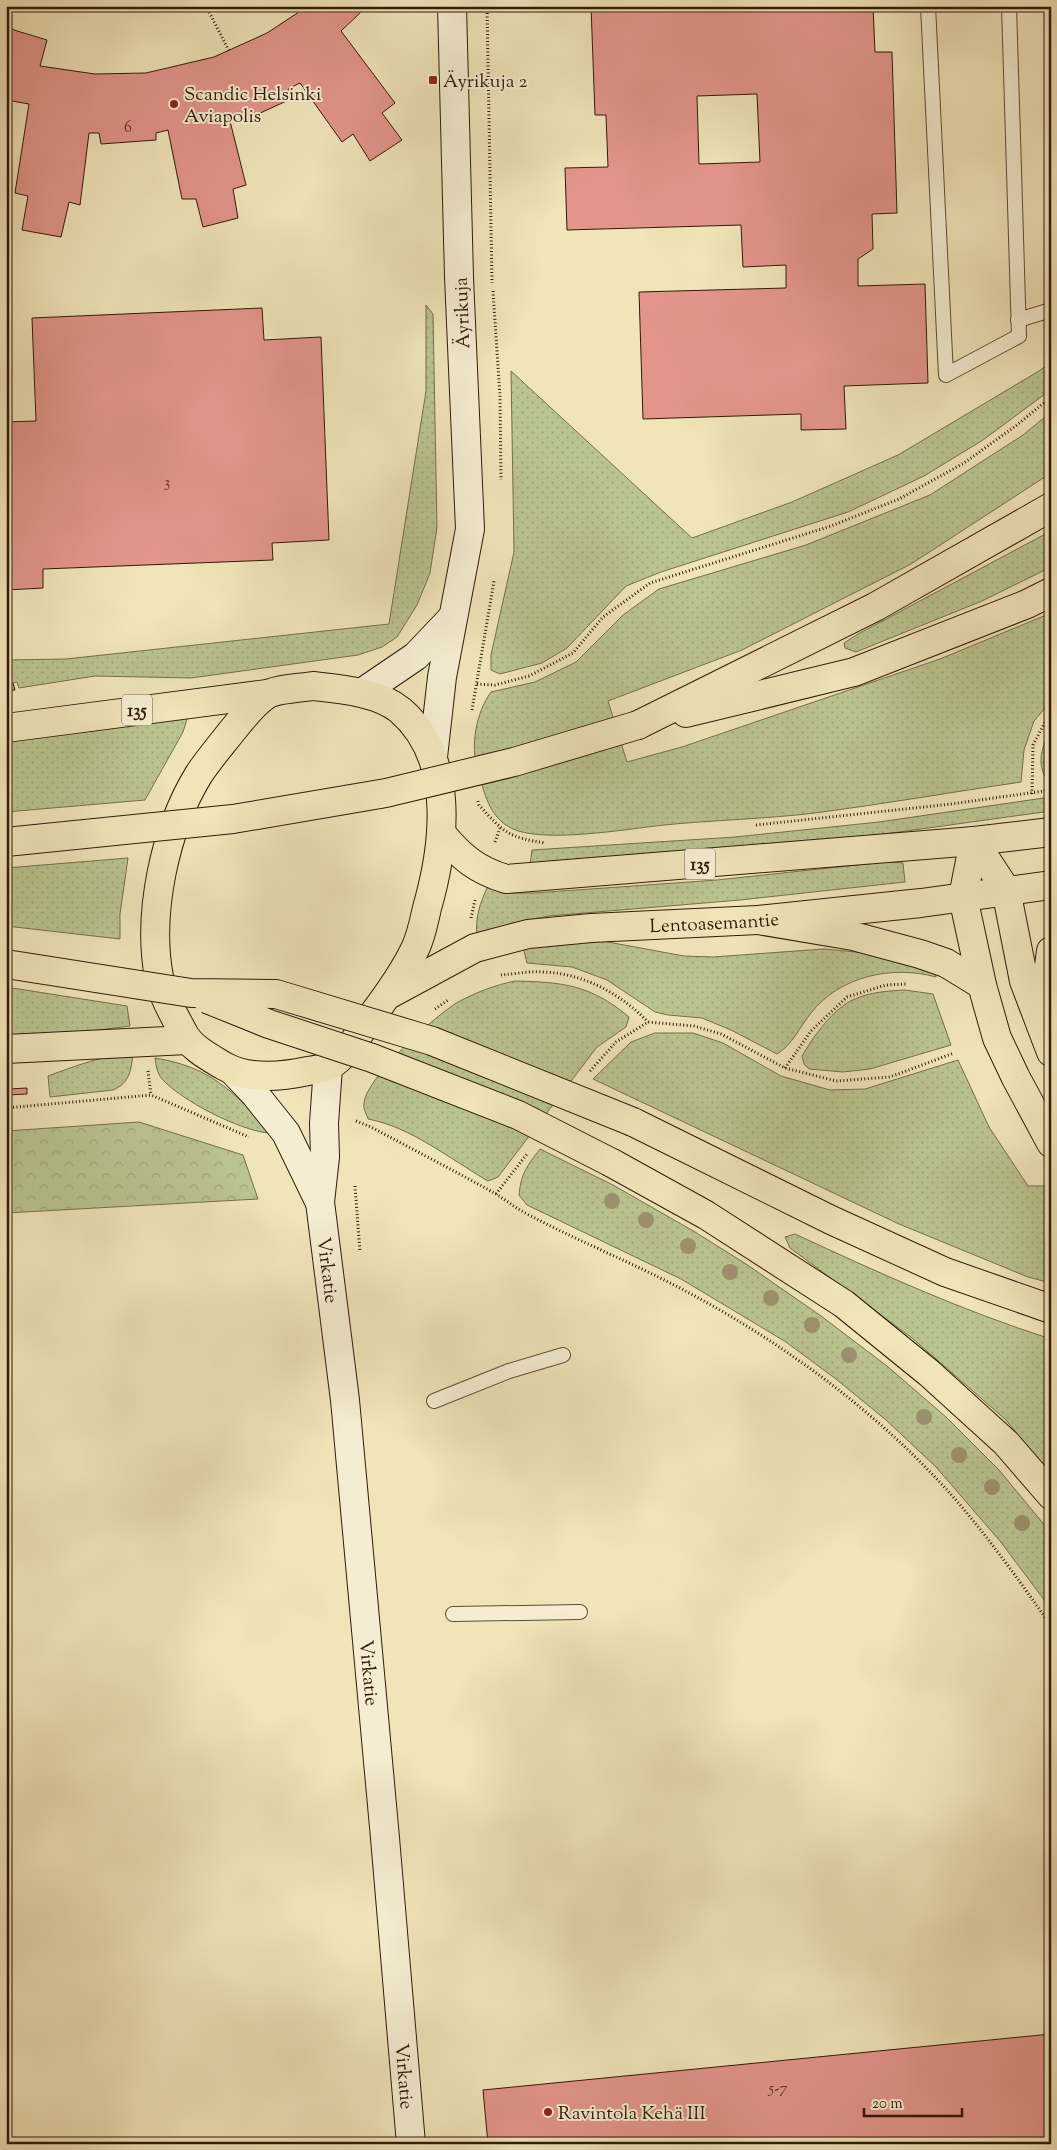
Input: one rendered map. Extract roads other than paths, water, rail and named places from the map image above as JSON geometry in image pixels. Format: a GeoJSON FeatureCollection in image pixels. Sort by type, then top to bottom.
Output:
{"type":"FeatureCollection","features":[{"type":"Feature","properties":{"kind":"main road"},"geometry":{"type":"LineString","coordinates":[[638,725],[875,606],[1051,507]]}},
{"type":"Feature","properties":{"kind":"main road"},"geometry":{"type":"LineString","coordinates":[[6,842],[233,819],[386,793],[514,762],[638,725],[854,672],[1027,604],[1051,592]]}},
{"type":"Feature","properties":{"kind":"main road","name":"135"},"geometry":{"type":"LineString","coordinates":[[6,728],[267,694],[313,686],[363,692],[398,708],[421,732],[433,757],[439,782],[442,834],[459,854],[485,872],[506,879],[974,841],[1051,832]]}},
{"type":"Feature","properties":{"kind":"main road"},"geometry":{"type":"LineString","coordinates":[[267,694],[232,731],[199,775],[179,814],[160,884],[156,951],[160,979],[167,1001],[187,1040],[234,1072],[262,1077],[290,1075],[328,1067],[344,1054],[389,994],[416,947],[432,890],[442,834]]}},
{"type":"Feature","properties":{"kind":"main road"},"geometry":{"type":"LineString","coordinates":[[974,841],[1006,890],[1024,981],[1051,1052]]}},
{"type":"Feature","properties":{"kind":"main road"},"geometry":{"type":"LineString","coordinates":[[974,841],[963,897],[982,984],[997,1038],[1051,1143]]}},
{"type":"Feature","properties":{"kind":"main road","name":"Lentoasemantie"},"geometry":{"type":"LineString","coordinates":[[389,994],[475,948],[528,934],[591,928],[758,920],[963,897],[1051,884]]}},
{"type":"Feature","properties":{"kind":"main road"},"geometry":{"type":"LineString","coordinates":[[758,920],[853,936],[920,954],[946,963],[982,984]]}},
{"type":"Feature","properties":{"kind":"main road"},"geometry":{"type":"LineString","coordinates":[[1041,1025],[1051,951]]}},
{"type":"Feature","properties":{"kind":"main road"},"geometry":{"type":"LineString","coordinates":[[6,964],[191,993],[276,994],[432,1041],[633,1122],[831,1220],[945,1272],[1051,1309]]}},
{"type":"Feature","properties":{"kind":"main road"},"geometry":{"type":"LineString","coordinates":[[191,993],[270,1024],[372,1058],[518,1115],[612,1163],[706,1215],[844,1304],[930,1373],[1006,1443],[1051,1495]]}},
{"type":"Feature","properties":{"kind":"main road"},"geometry":{"type":"LineString","coordinates":[[6,1049],[187,1040]]}},
{"type":"Feature","properties":{"kind":"street","name":"Äyrikuja"},"geometry":{"type":"LineString","coordinates":[[433,757],[442,677],[470,529],[459,277],[452,6]]}},
{"type":"Feature","properties":{"kind":"street"},"geometry":{"type":"LineString","coordinates":[[363,692],[416,656],[452,618]]}},
{"type":"Feature","properties":{"kind":"street","name":"Virkatie"},"geometry":{"type":"LineString","coordinates":[[328,1067],[320,1202],[344,1400],[385,1838],[411,2144]]}},
{"type":"Feature","properties":{"kind":"street","name":"Virkatie"},"geometry":{"type":"LineString","coordinates":[[234,1072],[254,1093],[286,1133],[320,1202]]}},
{"type":"Feature","properties":{"kind":"lane"},"geometry":{"type":"LineString","coordinates":[[928,6],[946,375],[1019,336],[1009,6]]}},
{"type":"Feature","properties":{"kind":"lane"},"geometry":{"type":"LineString","coordinates":[[1018,320],[1051,310]]}},
{"type":"Feature","properties":{"kind":"lane"},"geometry":{"type":"LineString","coordinates":[[434,1401],[509,1371],[563,1355]]}},
{"type":"Feature","properties":{"kind":"lane"},"geometry":{"type":"LineString","coordinates":[[453,1614],[580,1612]]}},
{"type":"Feature","properties":{"kind":"place","name":"Äyrikuja 2"},"geometry":{"type":"Point","coordinates":[433,80]}},
{"type":"Feature","properties":{"kind":"place","name":"Scandic Helsinki Aviapolis"},"geometry":{"type":"Point","coordinates":[174,104]}},
{"type":"Feature","properties":{"kind":"place","name":"Ravintola Kehä III"},"geometry":{"type":"Point","coordinates":[548,2112]}}]}
